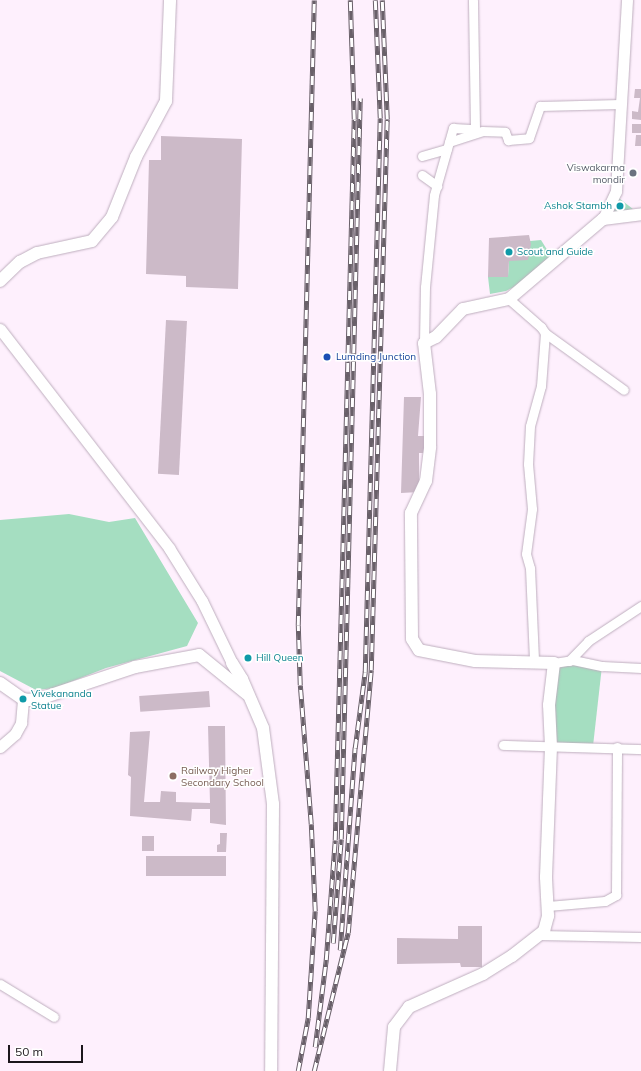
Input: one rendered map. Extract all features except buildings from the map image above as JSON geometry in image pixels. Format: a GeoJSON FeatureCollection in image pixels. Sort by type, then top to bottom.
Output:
{"type":"FeatureCollection","features":[{"type":"Feature","properties":{"kind":"main road"},"geometry":{"type":"LineString","coordinates":[[0,281],[20,262],[37,253],[92,241],[112,217],[136,157],[166,101],[170,0]]}},
{"type":"Feature","properties":{"kind":"main road"},"geometry":{"type":"LineString","coordinates":[[390,1071],[394,1027],[409,1007],[483,974],[512,956],[539,935],[547,926],[548,906],[546,877],[551,747],[549,705],[554,663],[475,661],[419,650],[412,639],[411,513],[426,481],[430,447],[430,394],[424,343],[436,337],[463,309],[509,299],[603,220],[641,214]]}},
{"type":"Feature","properties":{"kind":"main road"},"geometry":{"type":"LineString","coordinates":[[0,683],[23,699],[46,697],[135,666],[199,655],[250,696]]}},
{"type":"Feature","properties":{"kind":"main road"},"geometry":{"type":"LineString","coordinates":[[232,663],[250,696],[263,728],[273,804],[271,1071]]}},
{"type":"Feature","properties":{"kind":"street"},"geometry":{"type":"LineString","coordinates":[[424,343],[424,287],[437,186],[453,128],[475,129],[474,0]]}},
{"type":"Feature","properties":{"kind":"street"},"geometry":{"type":"LineString","coordinates":[[603,220],[616,191],[620,104],[624,93],[626,0]]}},
{"type":"Feature","properties":{"kind":"street"},"geometry":{"type":"LineString","coordinates":[[422,156],[482,131],[505,132],[508,140],[529,138],[540,106],[620,104]]}},
{"type":"Feature","properties":{"kind":"street"},"geometry":{"type":"LineString","coordinates":[[422,175],[437,186]]}},
{"type":"Feature","properties":{"kind":"street"},"geometry":{"type":"LineString","coordinates":[[509,299],[541,327],[544,333],[624,390]]}},
{"type":"Feature","properties":{"kind":"street"},"geometry":{"type":"LineString","coordinates":[[0,329],[168,548],[202,601],[232,663]]}},
{"type":"Feature","properties":{"kind":"street"},"geometry":{"type":"LineString","coordinates":[[534,662],[530,568],[526,554],[532,509],[528,464],[530,426],[541,386],[544,333]]}},
{"type":"Feature","properties":{"kind":"street"},"geometry":{"type":"LineString","coordinates":[[569,661],[588,641],[641,606]]}},
{"type":"Feature","properties":{"kind":"street"},"geometry":{"type":"LineString","coordinates":[[554,663],[569,661],[602,666],[641,668]]}},
{"type":"Feature","properties":{"kind":"street"},"geometry":{"type":"LineString","coordinates":[[0,747],[15,734],[20,723],[23,699]]}},
{"type":"Feature","properties":{"kind":"street"},"geometry":{"type":"LineString","coordinates":[[503,745],[641,749]]}},
{"type":"Feature","properties":{"kind":"street"},"geometry":{"type":"LineString","coordinates":[[548,906],[604,901],[616,895],[618,748]]}},
{"type":"Feature","properties":{"kind":"street"},"geometry":{"type":"LineString","coordinates":[[539,935],[641,937]]}},
{"type":"Feature","properties":{"kind":"street"},"geometry":{"type":"LineString","coordinates":[[0,984],[54,1016]]}},
{"type":"Feature","properties":{"kind":"green space"},"geometry":{"type":"Polygon","coordinates":[[[616,196],[620,199],[633,209],[611,214],[616,196]]]}},
{"type":"Feature","properties":{"kind":"green space"},"geometry":{"type":"Polygon","coordinates":[[[541,240],[551,256],[520,284],[506,291],[490,294],[488,277],[508,276],[509,261],[530,241],[541,240]]]}},
{"type":"Feature","properties":{"kind":"green space"},"geometry":{"type":"Polygon","coordinates":[[[69,514],[109,522],[135,518],[198,623],[187,646],[106,668],[55,688],[36,690],[0,671],[0,520],[69,514]]]}},
{"type":"Feature","properties":{"kind":"green space"},"geometry":{"type":"Polygon","coordinates":[[[554,663],[602,666],[593,746],[551,747],[554,663]]]}},
{"type":"Feature","properties":{"kind":"railway"},"geometry":{"type":"LineString","coordinates":[[298,1071],[308,1018],[315,911],[311,824],[300,685],[298,625],[314,0]]}},
{"type":"Feature","properties":{"kind":"railway"},"geometry":{"type":"LineString","coordinates":[[315,1047],[326,960],[335,840],[354,119],[350,0]]}},
{"type":"Feature","properties":{"kind":"railway"},"geometry":{"type":"LineString","coordinates":[[340,950],[355,748],[365,672],[380,118],[375,0]]}},
{"type":"Feature","properties":{"kind":"railway"},"geometry":{"type":"LineString","coordinates":[[314,1071],[348,933],[371,670],[387,119],[382,0]]}},
{"type":"Feature","properties":{"kind":"railway"},"geometry":{"type":"LineString","coordinates":[[333,943],[341,839],[360,98]]}},
{"type":"Feature","properties":{"kind":"place","name":"Viswakarma mondir"},"geometry":{"type":"Point","coordinates":[633,173]}},
{"type":"Feature","properties":{"kind":"place","name":"Ashok Stambh"},"geometry":{"type":"Point","coordinates":[620,206]}},
{"type":"Feature","properties":{"kind":"place","name":"Scout and Guide"},"geometry":{"type":"Point","coordinates":[509,252]}},
{"type":"Feature","properties":{"kind":"place","name":"Lumding Junction"},"geometry":{"type":"Point","coordinates":[327,357]}},
{"type":"Feature","properties":{"kind":"place","name":"Hill Queen"},"geometry":{"type":"Point","coordinates":[248,658]}},
{"type":"Feature","properties":{"kind":"place","name":"Vivekananda Statue"},"geometry":{"type":"Point","coordinates":[23,699]}},
{"type":"Feature","properties":{"kind":"place","name":"Railway Higher Secondary School"},"geometry":{"type":"Point","coordinates":[173,776]}}]}
